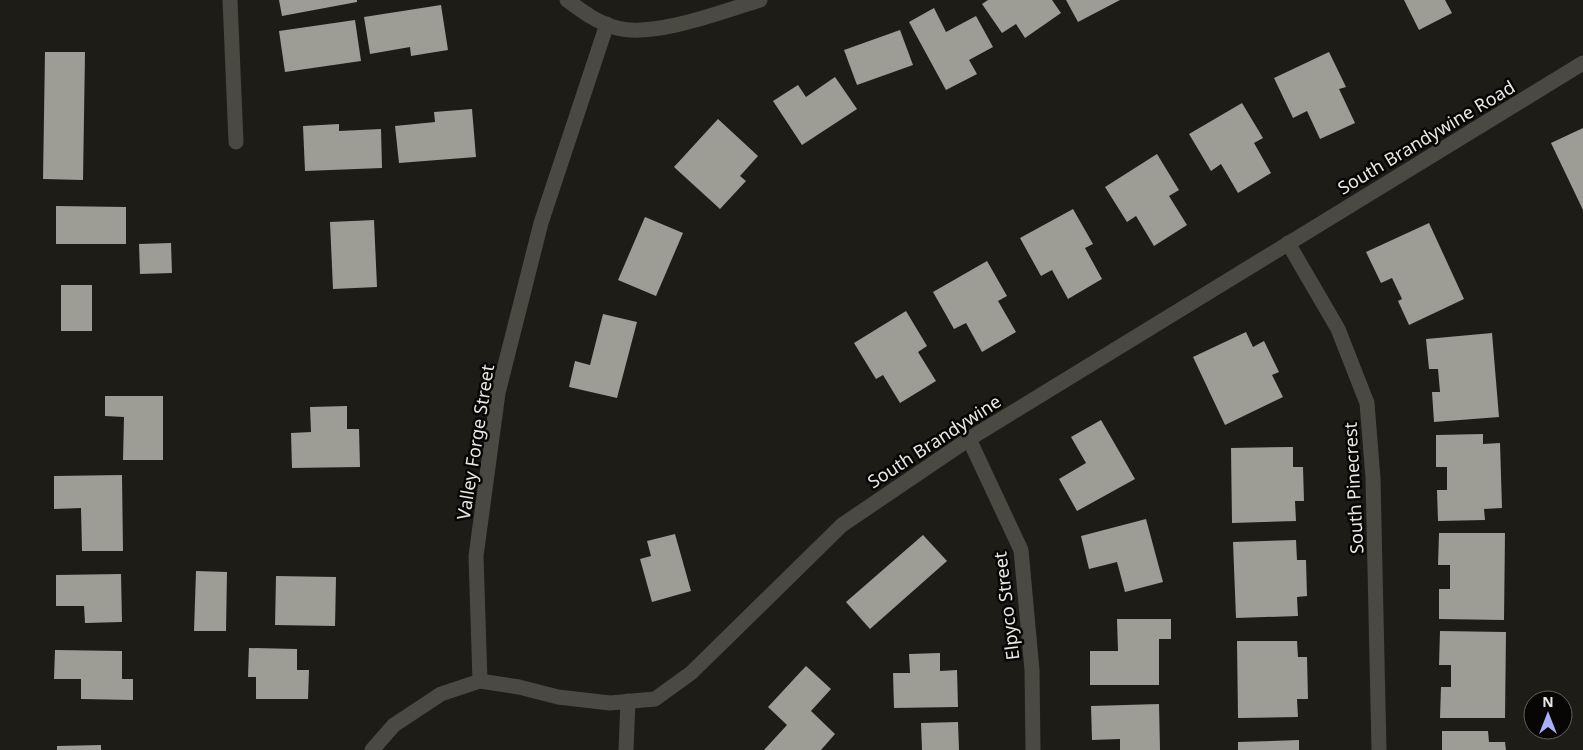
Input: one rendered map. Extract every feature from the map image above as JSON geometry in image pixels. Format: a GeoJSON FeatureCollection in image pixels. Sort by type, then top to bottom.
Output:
{"type":"FeatureCollection","features":[{"type":"Feature","properties":{"kind":"street"},"geometry":{"type":"LineString","coordinates":[[230,0],[236,142]]}},
{"type":"Feature","properties":{"kind":"street"},"geometry":{"type":"LineString","coordinates":[[567,0],[594,20],[618,29],[639,30],[676,25],[760,0]]}},
{"type":"Feature","properties":{"kind":"street","name":"Valley Forge Street"},"geometry":{"type":"LineString","coordinates":[[480,681],[476,556],[498,393],[541,223],[607,24]]}},
{"type":"Feature","properties":{"kind":"street","name":"South Brandywine Road"},"geometry":{"type":"LineString","coordinates":[[1288,242],[1583,63]]}},
{"type":"Feature","properties":{"kind":"street","name":"South Brandywine"},"geometry":{"type":"LineString","coordinates":[[628,701],[654,698],[691,673],[842,525],[969,439],[1288,242]]}},
{"type":"Feature","properties":{"kind":"street","name":"South Pinecrest"},"geometry":{"type":"LineString","coordinates":[[1288,242],[1338,329],[1367,403],[1373,478],[1379,750]]}},
{"type":"Feature","properties":{"kind":"street","name":"Elpyco Street"},"geometry":{"type":"LineString","coordinates":[[969,439],[1021,550],[1032,670],[1033,750]]}},
{"type":"Feature","properties":{"kind":"street"},"geometry":{"type":"LineString","coordinates":[[372,750],[394,725],[441,694],[480,681],[519,687],[558,697],[610,703],[628,701],[626,750]]}},
{"type":"Feature","properties":{"kind":"building"},"geometry":{"type":"Polygon","coordinates":[[[279,0],[357,0],[357,2],[282,16],[279,0]]]}},
{"type":"Feature","properties":{"kind":"building"},"geometry":{"type":"Polygon","coordinates":[[[988,0],[1052,0],[1061,13],[1025,38],[1016,24],[1002,33],[982,4],[988,0]]]}},
{"type":"Feature","properties":{"kind":"building"},"geometry":{"type":"Polygon","coordinates":[[[1066,0],[1120,0],[1078,22],[1066,0]]]}},
{"type":"Feature","properties":{"kind":"building"},"geometry":{"type":"Polygon","coordinates":[[[1404,0],[1445,0],[1452,13],[1419,30],[1404,0]]]}},
{"type":"Feature","properties":{"kind":"building"},"geometry":{"type":"Polygon","coordinates":[[[441,5],[448,50],[411,56],[410,47],[370,54],[364,17],[441,5]]]}},
{"type":"Feature","properties":{"kind":"building"},"geometry":{"type":"Polygon","coordinates":[[[934,8],[946,32],[976,16],[993,47],[969,60],[977,74],[946,90],[909,22],[934,8]]]}},
{"type":"Feature","properties":{"kind":"building"},"geometry":{"type":"Polygon","coordinates":[[[355,20],[361,61],[285,72],[279,31],[355,20]]]}},
{"type":"Feature","properties":{"kind":"building"},"geometry":{"type":"Polygon","coordinates":[[[900,30],[913,65],[857,85],[844,50],[900,30]]]}},
{"type":"Feature","properties":{"kind":"building"},"geometry":{"type":"Polygon","coordinates":[[[45,52],[85,52],[83,180],[43,179],[45,52]]]}},
{"type":"Feature","properties":{"kind":"building"},"geometry":{"type":"Polygon","coordinates":[[[1329,52],[1346,87],[1339,89],[1355,123],[1320,139],[1307,111],[1293,118],[1274,78],[1329,52]]]}},
{"type":"Feature","properties":{"kind":"building"},"geometry":{"type":"Polygon","coordinates":[[[835,77],[857,109],[802,145],[773,101],[798,85],[806,97],[835,77]]]}},
{"type":"Feature","properties":{"kind":"building"},"geometry":{"type":"Polygon","coordinates":[[[1242,103],[1263,138],[1254,143],[1271,173],[1238,193],[1221,164],[1211,171],[1189,134],[1242,103]]]}},
{"type":"Feature","properties":{"kind":"building"},"geometry":{"type":"Polygon","coordinates":[[[472,109],[476,157],[399,163],[395,126],[435,122],[434,112],[472,109]]]}},
{"type":"Feature","properties":{"kind":"building"},"geometry":{"type":"Polygon","coordinates":[[[718,119],[758,156],[740,176],[746,181],[720,209],[674,167],[718,119]]]}},
{"type":"Feature","properties":{"kind":"building"},"geometry":{"type":"Polygon","coordinates":[[[339,124],[339,131],[381,129],[382,168],[305,171],[303,126],[339,124]]]}},
{"type":"Feature","properties":{"kind":"building"},"geometry":{"type":"Polygon","coordinates":[[[1583,128],[1583,210],[1551,143],[1583,128]]]}},
{"type":"Feature","properties":{"kind":"building"},"geometry":{"type":"Polygon","coordinates":[[[1157,154],[1179,190],[1169,196],[1187,225],[1154,246],[1136,216],[1127,222],[1105,187],[1157,154]]]}},
{"type":"Feature","properties":{"kind":"building"},"geometry":{"type":"Polygon","coordinates":[[[56,206],[126,207],[126,244],[56,244],[56,206]]]}},
{"type":"Feature","properties":{"kind":"building"},"geometry":{"type":"Polygon","coordinates":[[[1073,209],[1093,244],[1085,248],[1102,279],[1068,299],[1052,270],[1041,276],[1020,238],[1073,209]]]}},
{"type":"Feature","properties":{"kind":"building"},"geometry":{"type":"Polygon","coordinates":[[[645,217],[683,233],[656,296],[618,280],[645,217]]]}},
{"type":"Feature","properties":{"kind":"building"},"geometry":{"type":"Polygon","coordinates":[[[374,220],[377,287],[333,289],[330,222],[374,220]]]}},
{"type":"Feature","properties":{"kind":"building"},"geometry":{"type":"Polygon","coordinates":[[[1429,223],[1464,299],[1409,325],[1398,301],[1402,299],[1392,278],[1381,283],[1366,252],[1429,223]]]}},
{"type":"Feature","properties":{"kind":"building"},"geometry":{"type":"Polygon","coordinates":[[[171,243],[172,273],[140,274],[139,244],[171,243]]]}},
{"type":"Feature","properties":{"kind":"building"},"geometry":{"type":"Polygon","coordinates":[[[987,261],[1007,296],[998,301],[1016,332],[982,352],[966,323],[954,329],[933,292],[987,261]]]}},
{"type":"Feature","properties":{"kind":"building"},"geometry":{"type":"Polygon","coordinates":[[[61,285],[92,285],[92,331],[61,331],[61,285]]]}},
{"type":"Feature","properties":{"kind":"building"},"geometry":{"type":"Polygon","coordinates":[[[906,311],[927,346],[918,352],[936,381],[900,403],[883,375],[876,379],[854,343],[906,311]]]}},
{"type":"Feature","properties":{"kind":"building"},"geometry":{"type":"Polygon","coordinates":[[[603,314],[637,322],[617,398],[569,387],[575,361],[590,365],[603,314]]]}},
{"type":"Feature","properties":{"kind":"building"},"geometry":{"type":"Polygon","coordinates":[[[1246,332],[1253,347],[1264,341],[1279,372],[1272,375],[1283,397],[1225,425],[1193,357],[1246,332]]]}},
{"type":"Feature","properties":{"kind":"building"},"geometry":{"type":"Polygon","coordinates":[[[1492,333],[1499,417],[1434,422],[1432,392],[1440,392],[1438,369],[1429,369],[1426,339],[1492,333]]]}},
{"type":"Feature","properties":{"kind":"building"},"geometry":{"type":"Polygon","coordinates":[[[105,396],[163,396],[163,460],[123,460],[124,417],[105,416],[105,396]]]}},
{"type":"Feature","properties":{"kind":"building"},"geometry":{"type":"Polygon","coordinates":[[[347,406],[347,429],[359,429],[360,467],[292,468],[291,433],[311,432],[310,407],[347,406]]]}},
{"type":"Feature","properties":{"kind":"building"},"geometry":{"type":"Polygon","coordinates":[[[1101,420],[1135,479],[1077,511],[1059,479],[1086,463],[1071,437],[1101,420]]]}},
{"type":"Feature","properties":{"kind":"building"},"geometry":{"type":"Polygon","coordinates":[[[1483,434],[1483,444],[1500,443],[1502,508],[1484,509],[1485,520],[1438,521],[1437,490],[1447,490],[1447,467],[1436,467],[1436,435],[1483,434]]]}},
{"type":"Feature","properties":{"kind":"building"},"geometry":{"type":"Polygon","coordinates":[[[1293,447],[1293,467],[1303,467],[1304,501],[1295,501],[1296,521],[1232,523],[1231,448],[1293,447]]]}},
{"type":"Feature","properties":{"kind":"building"},"geometry":{"type":"Polygon","coordinates":[[[122,475],[123,551],[82,551],[81,508],[54,509],[54,476],[122,475]]]}},
{"type":"Feature","properties":{"kind":"building"},"geometry":{"type":"Polygon","coordinates":[[[1146,519],[1163,582],[1125,592],[1117,562],[1089,569],[1081,536],[1146,519]]]}},
{"type":"Feature","properties":{"kind":"building"},"geometry":{"type":"Polygon","coordinates":[[[1439,533],[1505,533],[1504,620],[1439,619],[1439,589],[1450,589],[1450,565],[1438,565],[1439,533]]]}},
{"type":"Feature","properties":{"kind":"building"},"geometry":{"type":"Polygon","coordinates":[[[675,534],[691,591],[652,602],[640,559],[651,556],[647,541],[675,534]]]}},
{"type":"Feature","properties":{"kind":"building"},"geometry":{"type":"Polygon","coordinates":[[[923,535],[947,561],[870,629],[846,602],[923,535]]]}},
{"type":"Feature","properties":{"kind":"building"},"geometry":{"type":"Polygon","coordinates":[[[1296,540],[1297,560],[1306,560],[1307,596],[1297,597],[1298,616],[1236,618],[1233,542],[1296,540]]]}},
{"type":"Feature","properties":{"kind":"building"},"geometry":{"type":"Polygon","coordinates":[[[196,571],[227,572],[226,631],[194,631],[196,571]]]}},
{"type":"Feature","properties":{"kind":"building"},"geometry":{"type":"Polygon","coordinates":[[[121,574],[122,622],[85,623],[84,606],[56,606],[56,575],[121,574]]]}},
{"type":"Feature","properties":{"kind":"building"},"geometry":{"type":"Polygon","coordinates":[[[276,576],[336,577],[335,626],[275,625],[276,576]]]}},
{"type":"Feature","properties":{"kind":"building"},"geometry":{"type":"Polygon","coordinates":[[[1117,619],[1171,619],[1171,639],[1159,639],[1159,685],[1090,685],[1090,651],[1118,651],[1117,619]]]}},
{"type":"Feature","properties":{"kind":"building"},"geometry":{"type":"Polygon","coordinates":[[[1440,631],[1506,632],[1505,718],[1440,718],[1441,687],[1451,687],[1451,665],[1439,665],[1440,631]]]}},
{"type":"Feature","properties":{"kind":"building"},"geometry":{"type":"Polygon","coordinates":[[[1237,641],[1297,641],[1298,657],[1307,657],[1308,699],[1297,699],[1298,717],[1238,718],[1237,641]]]}},
{"type":"Feature","properties":{"kind":"building"},"geometry":{"type":"Polygon","coordinates":[[[249,648],[297,649],[297,670],[309,670],[308,699],[256,699],[256,677],[248,677],[249,648]]]}},
{"type":"Feature","properties":{"kind":"building"},"geometry":{"type":"Polygon","coordinates":[[[55,650],[122,651],[122,679],[133,679],[133,700],[81,699],[81,679],[54,679],[55,650]]]}},
{"type":"Feature","properties":{"kind":"building"},"geometry":{"type":"Polygon","coordinates":[[[940,653],[940,671],[957,670],[958,707],[894,708],[893,673],[910,673],[909,654],[940,653]]]}},
{"type":"Feature","properties":{"kind":"building"},"geometry":{"type":"Polygon","coordinates":[[[806,666],[831,689],[811,711],[835,734],[821,750],[764,750],[787,725],[768,707],[806,666]]]}},
{"type":"Feature","properties":{"kind":"building"},"geometry":{"type":"Polygon","coordinates":[[[1159,704],[1160,750],[1120,750],[1120,739],[1092,740],[1091,706],[1159,704]]]}},
{"type":"Feature","properties":{"kind":"building"},"geometry":{"type":"Polygon","coordinates":[[[958,722],[959,750],[922,750],[921,723],[958,722]]]}},
{"type":"Feature","properties":{"kind":"building"},"geometry":{"type":"Polygon","coordinates":[[[1442,731],[1488,731],[1489,742],[1505,742],[1506,750],[1442,750],[1442,731]]]}},
{"type":"Feature","properties":{"kind":"building"},"geometry":{"type":"Polygon","coordinates":[[[1299,740],[1299,750],[1238,750],[1238,742],[1299,740]]]}},
{"type":"Feature","properties":{"kind":"building"},"geometry":{"type":"Polygon","coordinates":[[[101,745],[101,750],[57,750],[57,746],[101,745]]]}}]}
